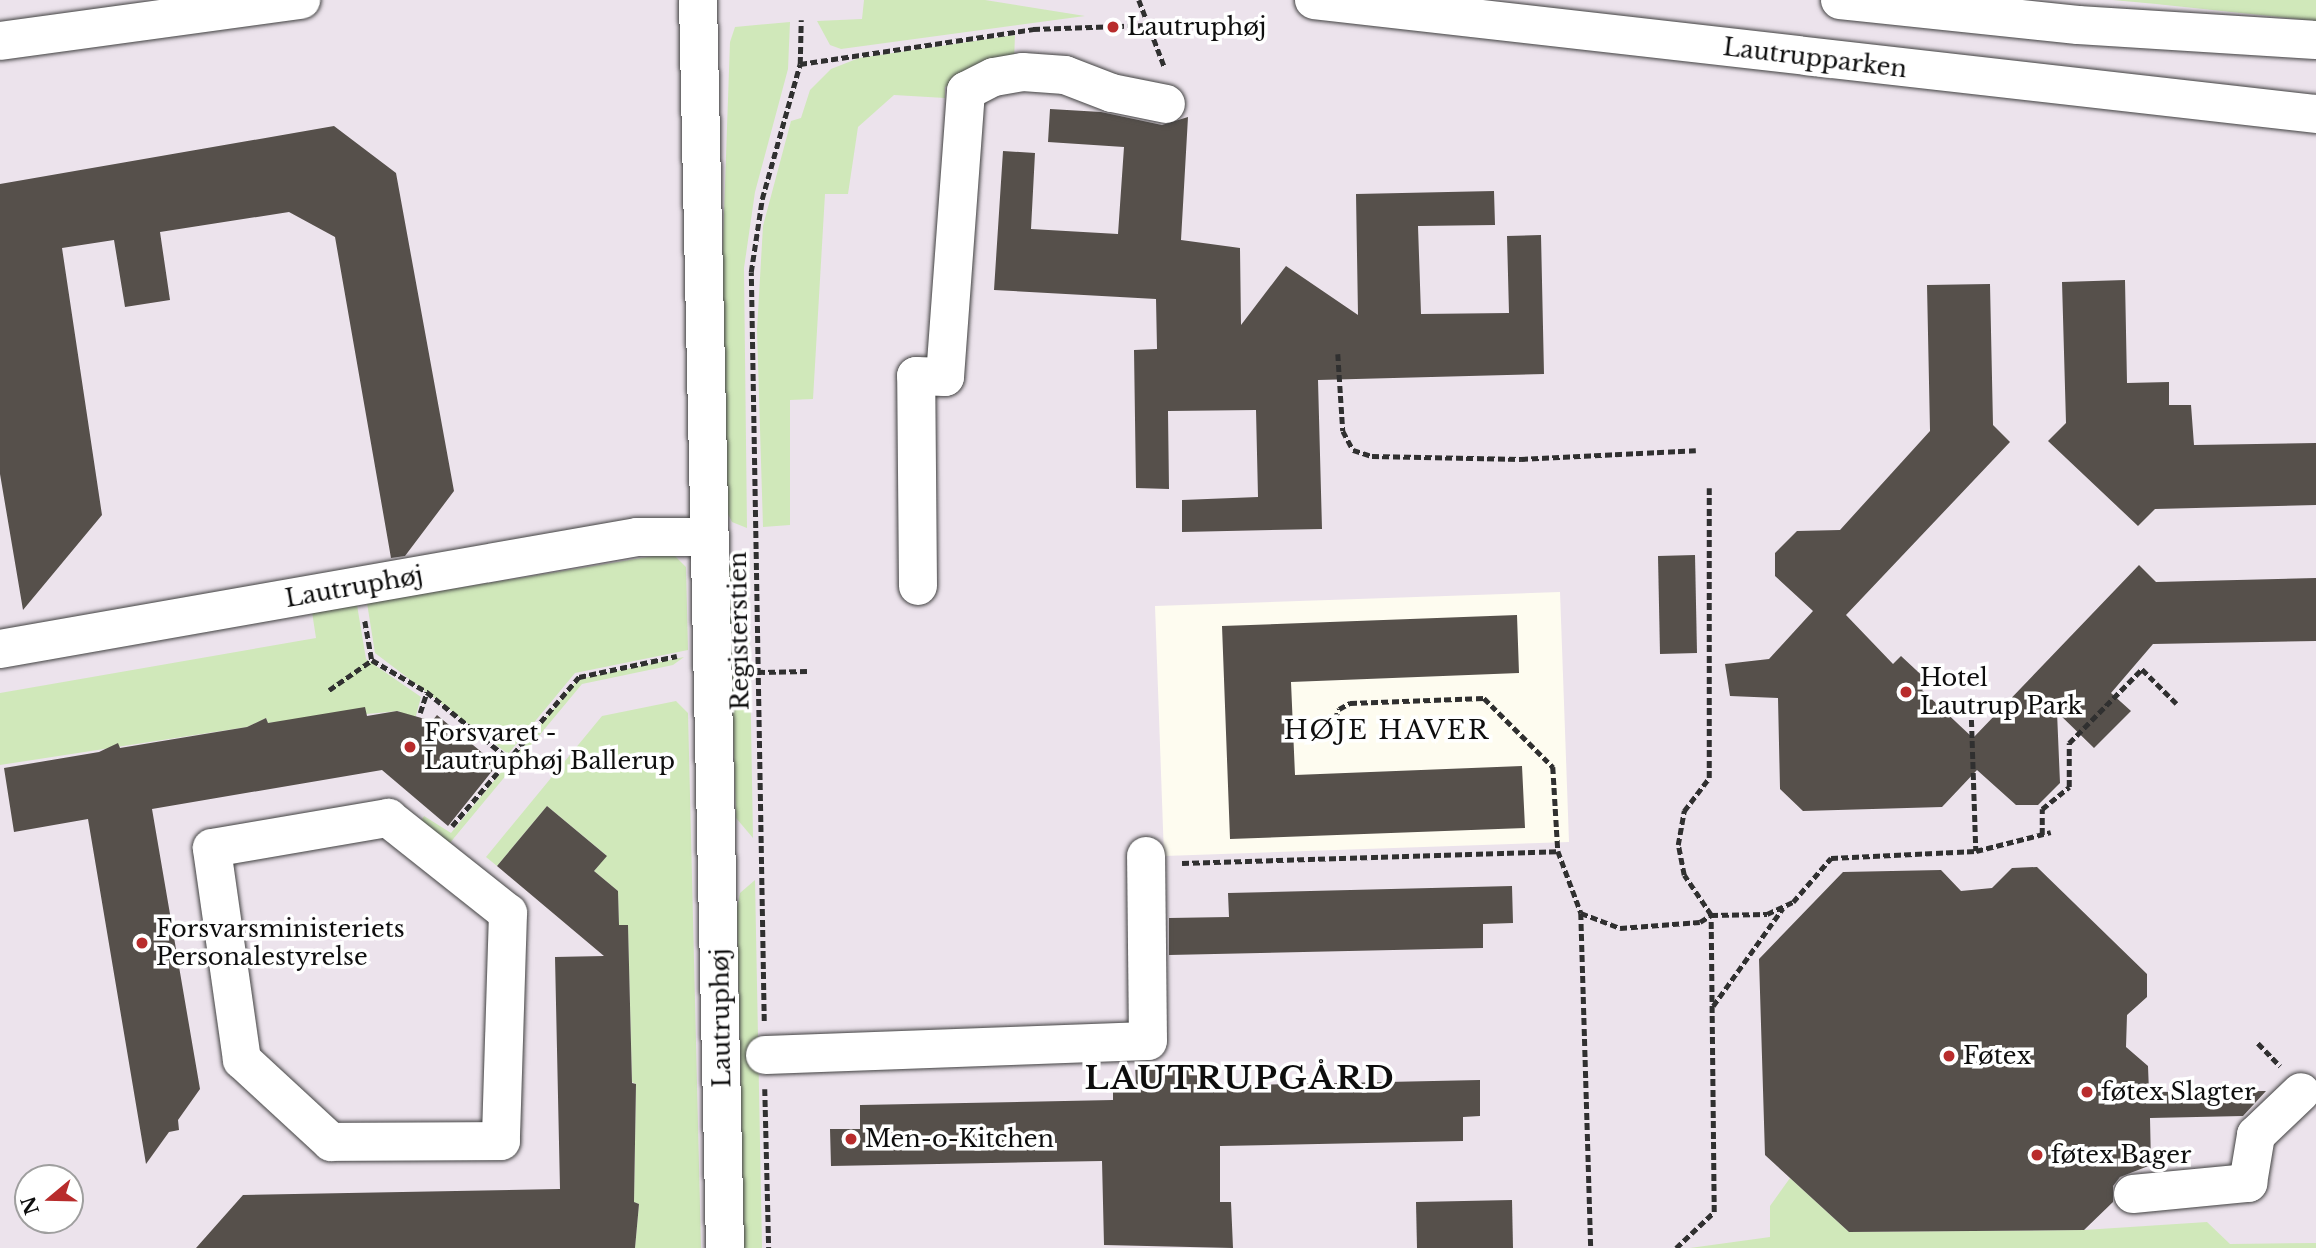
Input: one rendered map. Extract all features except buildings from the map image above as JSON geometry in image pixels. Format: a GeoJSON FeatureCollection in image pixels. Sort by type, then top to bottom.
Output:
{"type":"FeatureCollection","features":[{"type":"Feature","properties":{"kind":"street"},"geometry":{"type":"LineString","coordinates":[[0,41],[301,0]]}},
{"type":"Feature","properties":{"kind":"street","name":"Lautruphøj"},"geometry":{"type":"LineString","coordinates":[[698,0],[725,1248]]}},
{"type":"Feature","properties":{"kind":"street","name":"Lautrupparken"},"geometry":{"type":"LineString","coordinates":[[1314,0],[2316,114]]}},
{"type":"Feature","properties":{"kind":"street"},"geometry":{"type":"LineString","coordinates":[[1840,0],[2078,25],[2316,40]]}},
{"type":"Feature","properties":{"kind":"street"},"geometry":{"type":"LineString","coordinates":[[918,586],[916,376],[945,377],[966,91],[994,77],[1023,72],[1065,75],[1112,93],[1166,104]]}},
{"type":"Feature","properties":{"kind":"street","name":"Lautruphøj"},"geometry":{"type":"LineString","coordinates":[[0,649],[637,537],[710,537]]}},
{"type":"Feature","properties":{"kind":"street"},"geometry":{"type":"LineString","coordinates":[[388,818],[508,913],[501,1140],[331,1142],[276,1095],[242,1060],[212,848],[388,818]]}},
{"type":"Feature","properties":{"kind":"street"},"geometry":{"type":"LineString","coordinates":[[765,1055],[1148,1041],[1146,859]]}},
{"type":"Feature","properties":{"kind":"street"},"geometry":{"type":"LineString","coordinates":[[2133,1194],[2248,1183],[2256,1135],[2301,1092]]}},
{"type":"Feature","properties":{"kind":"path"},"geometry":{"type":"LineString","coordinates":[[1139,0],[1174,95],[1166,104]]}},
{"type":"Feature","properties":{"kind":"path","name":"Registerstien"},"geometry":{"type":"LineString","coordinates":[[769,1248],[751,272],[762,199],[800,64],[801,20]]}},
{"type":"Feature","properties":{"kind":"path"},"geometry":{"type":"LineString","coordinates":[[800,64],[1033,29],[1149,25]]}},
{"type":"Feature","properties":{"kind":"path"},"geometry":{"type":"LineString","coordinates":[[1338,354],[1343,430],[1353,450],[1372,456],[1521,459],[1696,450]]}},
{"type":"Feature","properties":{"kind":"path"},"geometry":{"type":"LineString","coordinates":[[1676,1248],[1714,1212],[1711,915],[1684,875],[1678,845],[1684,811],[1709,778],[1709,488]]}},
{"type":"Feature","properties":{"kind":"path"},"geometry":{"type":"LineString","coordinates":[[358,586],[372,660],[427,692],[509,759]]}},
{"type":"Feature","properties":{"kind":"path"},"geometry":{"type":"LineString","coordinates":[[446,832],[579,677],[712,652]]}},
{"type":"Feature","properties":{"kind":"path"},"geometry":{"type":"LineString","coordinates":[[329,690],[372,660]]}},
{"type":"Feature","properties":{"kind":"path"},"geometry":{"type":"LineString","coordinates":[[2042,835],[2042,809],[2069,787],[2068,743],[2142,669],[2177,704]]}},
{"type":"Feature","properties":{"kind":"path"},"geometry":{"type":"LineString","coordinates":[[758,672],[807,671]]}},
{"type":"Feature","properties":{"kind":"path"},"geometry":{"type":"LineString","coordinates":[[421,713],[427,692]]}},
{"type":"Feature","properties":{"kind":"path"},"geometry":{"type":"LineString","coordinates":[[1330,729],[1339,709],[1350,703],[1483,698],[1553,767],[1558,851],[1581,913],[1591,1248]]}},
{"type":"Feature","properties":{"kind":"path"},"geometry":{"type":"LineString","coordinates":[[1971,699],[1976,851]]}},
{"type":"Feature","properties":{"kind":"path"},"geometry":{"type":"LineString","coordinates":[[1712,1007],[1784,906],[1831,858],[1976,851],[2050,832]]}},
{"type":"Feature","properties":{"kind":"path"},"geometry":{"type":"LineString","coordinates":[[1146,859],[1558,851]]}},
{"type":"Feature","properties":{"kind":"path"},"geometry":{"type":"LineString","coordinates":[[1581,913],[1620,928],[1700,922],[1711,915],[1767,914],[1784,906]]}},
{"type":"Feature","properties":{"kind":"shaded area"},"geometry":{"type":"Polygon","coordinates":[[[0,0],[2316,0],[2316,1248],[0,1248],[0,0]],[[1560,592],[1155,606],[1164,856],[1569,842],[1560,592]]]}},
{"type":"Feature","properties":{"kind":"green space"},"geometry":{"type":"Polygon","coordinates":[[[864,0],[985,0],[1085,16],[841,49],[830,45],[817,21],[862,19],[864,0]]]}},
{"type":"Feature","properties":{"kind":"green space"},"geometry":{"type":"Polygon","coordinates":[[[2113,0],[2316,0],[2316,21],[2156,4],[2113,0]]]}},
{"type":"Feature","properties":{"kind":"green space"},"geometry":{"type":"Polygon","coordinates":[[[790,22],[788,69],[755,192],[744,268],[747,528],[732,522],[726,510],[721,299],[730,42],[735,27],[790,22]]]}},
{"type":"Feature","properties":{"kind":"green space"},"geometry":{"type":"Polygon","coordinates":[[[1015,35],[1014,61],[945,87],[945,98],[894,95],[858,127],[848,194],[825,194],[813,399],[790,400],[790,525],[763,527],[757,330],[763,226],[791,121],[801,118],[810,90],[831,69],[859,58],[1015,35]]]}},
{"type":"Feature","properties":{"kind":"green space"},"geometry":{"type":"Polygon","coordinates":[[[748,552],[753,838],[736,818],[728,571],[733,559],[748,552]]]}},
{"type":"Feature","properties":{"kind":"green space"},"geometry":{"type":"Polygon","coordinates":[[[672,553],[686,567],[688,650],[575,673],[508,754],[375,653],[367,603],[672,553]]]}},
{"type":"Feature","properties":{"kind":"green space"},"geometry":{"type":"Polygon","coordinates":[[[357,605],[366,659],[421,697],[414,723],[399,711],[268,723],[266,718],[247,727],[0,765],[0,693],[316,638],[312,612],[357,605]]]}},
{"type":"Feature","properties":{"kind":"green space"},"geometry":{"type":"Polygon","coordinates":[[[684,657],[673,665],[582,684],[449,844],[420,823],[424,816],[451,833],[578,679],[684,657]]]}},
{"type":"Feature","properties":{"kind":"green space"},"geometry":{"type":"Polygon","coordinates":[[[676,701],[688,713],[701,1248],[635,1248],[639,1204],[634,1202],[636,1084],[632,1082],[628,926],[619,925],[618,891],[594,871],[606,855],[547,806],[497,866],[486,857],[602,716],[676,701]]]}},
{"type":"Feature","properties":{"kind":"green space"},"geometry":{"type":"Polygon","coordinates":[[[755,880],[762,1248],[744,1248],[737,908],[740,893],[755,880]]]}},
{"type":"Feature","properties":{"kind":"green space"},"geometry":{"type":"Polygon","coordinates":[[[1790,1178],[1849,1232],[2084,1230],[2207,1222],[2230,1244],[2316,1243],[2316,1248],[1690,1248],[1770,1237],[1770,1206],[1790,1178]]]}},
{"type":"Feature","properties":{"kind":"place","name":"Lautruphøj"},"geometry":{"type":"Point","coordinates":[1113,27]}},
{"type":"Feature","properties":{"kind":"place","name":"Hotel Lautrup Park"},"geometry":{"type":"Point","coordinates":[1906,692]}},
{"type":"Feature","properties":{"kind":"place","name":"Forsvaret - Lautruphøj Ballerup"},"geometry":{"type":"Point","coordinates":[410,747]}},
{"type":"Feature","properties":{"kind":"place","name":"Forsvarsministeriets Personalestyrelse"},"geometry":{"type":"Point","coordinates":[142,943]}},
{"type":"Feature","properties":{"kind":"place","name":"Føtex"},"geometry":{"type":"Point","coordinates":[1949,1056]}},
{"type":"Feature","properties":{"kind":"place","name":"føtex Slagter"},"geometry":{"type":"Point","coordinates":[2087,1092]}},
{"type":"Feature","properties":{"kind":"place","name":"Men-o-Kitchen"},"geometry":{"type":"Point","coordinates":[851,1139]}},
{"type":"Feature","properties":{"kind":"place","name":"føtex Bager"},"geometry":{"type":"Point","coordinates":[2037,1155]}},
{"type":"Feature","properties":{"kind":"district","name":"HØJE HAVER"},"geometry":{"type":"Point","coordinates":[1387,731]}},
{"type":"Feature","properties":{"kind":"district","name":"LAUTRUPGÅRD"},"geometry":{"type":"Point","coordinates":[1240,1078]}}]}
